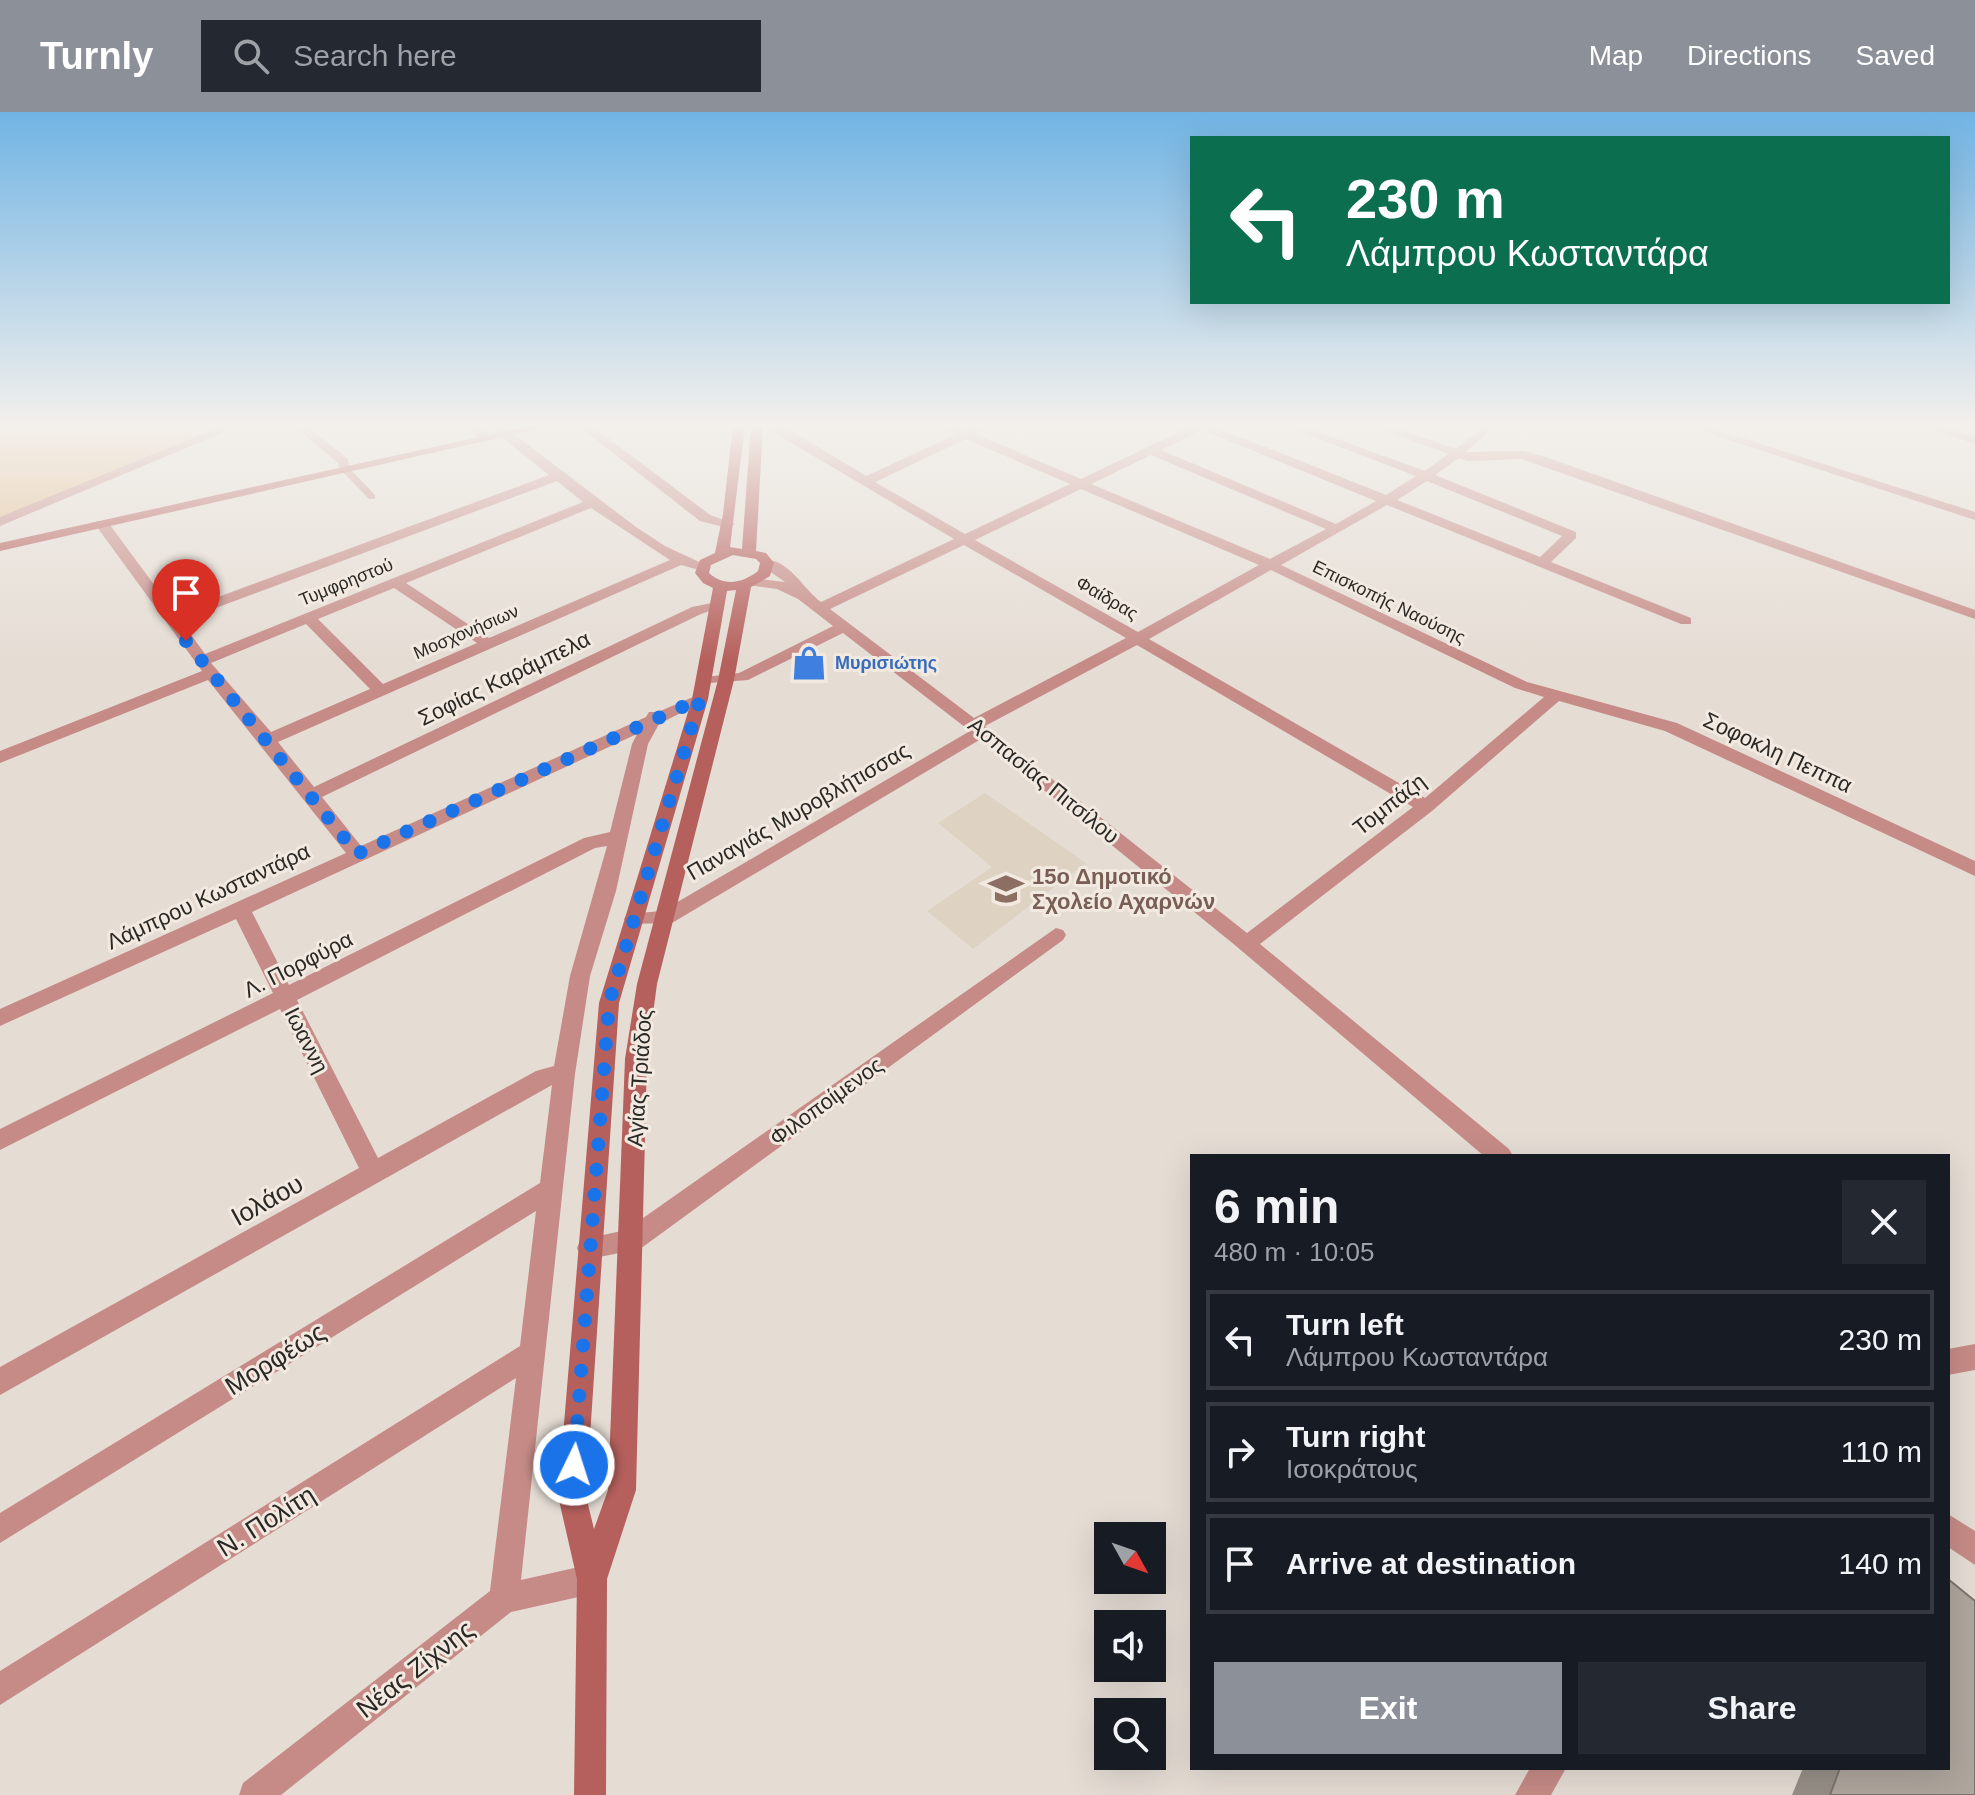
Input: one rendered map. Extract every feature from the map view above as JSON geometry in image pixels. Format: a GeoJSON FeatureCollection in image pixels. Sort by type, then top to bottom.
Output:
{"type":"FeatureCollection","features":[{"type":"Feature","properties":{"kind":"street"},"geometry":{"type":"LineString","coordinates":[[0,522],[45,504]]}},
{"type":"Feature","properties":{"kind":"street"},"geometry":{"type":"LineString","coordinates":[[0,537],[163,504]]}},
{"type":"Feature","properties":{"kind":"street"},"geometry":{"type":"LineString","coordinates":[[0,547],[188,504]]}},
{"type":"Feature","properties":{"kind":"street"},"geometry":{"type":"LineString","coordinates":[[170,620],[484,504]]}},
{"type":"Feature","properties":{"kind":"street","name":"Τυμφρηστού"},"geometry":{"type":"LineString","coordinates":[[0,757],[206,667],[309,618],[590,504]]}},
{"type":"Feature","properties":{"kind":"street"},"geometry":{"type":"LineString","coordinates":[[596,504],[679,561],[703,567]]}},
{"type":"Feature","properties":{"kind":"street"},"geometry":{"type":"LineString","coordinates":[[686,504],[705,518],[728,524]]}},
{"type":"Feature","properties":{"kind":"street"},"geometry":{"type":"LineString","coordinates":[[722,554],[730,504]]}},
{"type":"Feature","properties":{"kind":"street"},"geometry":{"type":"LineString","coordinates":[[749,552],[752,504]]}},
{"type":"Feature","properties":{"kind":"street","name":"Φαίδρας"},"geometry":{"type":"LineString","coordinates":[[902,504],[1270,712],[1426,807]]}},
{"type":"Feature","properties":{"kind":"street"},"geometry":{"type":"LineString","coordinates":[[821,608],[1041,504]]}},
{"type":"Feature","properties":{"kind":"street","name":"Επισκοπής Ναούσης"},"geometry":{"type":"LineString","coordinates":[[1130,504],[1271,565],[1521,685],[1555,696]]}},
{"type":"Feature","properties":{"kind":"street"},"geometry":{"type":"LineString","coordinates":[[1277,504],[1337,529]]}},
{"type":"Feature","properties":{"kind":"street","name":"Παναγιάς Μυροβλήτισσας"},"geometry":{"type":"LineString","coordinates":[[634,919],[665,918],[979,728],[1378,504]]}},
{"type":"Feature","properties":{"kind":"street"},"geometry":{"type":"LineString","coordinates":[[1393,504],[1686,621]]}},
{"type":"Feature","properties":{"kind":"street"},"geometry":{"type":"LineString","coordinates":[[1497,504],[1571,535],[1543,562]]}},
{"type":"Feature","properties":{"kind":"street"},"geometry":{"type":"LineString","coordinates":[[1663,504],[1975,615]]}},
{"type":"Feature","properties":{"kind":"street"},"geometry":{"type":"LineString","coordinates":[[1939,504],[1975,516]]}},
{"type":"Feature","properties":{"kind":"street"},"geometry":{"type":"LineString","coordinates":[[102,524],[206,667],[357,854]]}},
{"type":"Feature","properties":{"kind":"street"},"geometry":{"type":"LineString","coordinates":[[703,567],[710,559],[722,554],[749,552],[761,556],[767,563]]}},
{"type":"Feature","properties":{"kind":"street","name":"Μοσχονήσιων"},"geometry":{"type":"LineString","coordinates":[[268,740],[679,561]]}},
{"type":"Feature","properties":{"kind":"street","name":"Ασπασίας Πιτσίλου"},"geometry":{"type":"LineString","coordinates":[[767,563],[792,579],[803,596]]}},
{"type":"Feature","properties":{"kind":"street","name":"Αγίας Τριάδος"},"geometry":{"type":"LineString","coordinates":[[590,1795],[592,1579],[572,1496],[609,1003],[710,686],[748,583],[765,573],[767,563]]}},
{"type":"Feature","properties":{"kind":"street"},"geometry":{"type":"LineString","coordinates":[[703,567],[705,579],[719,596],[748,583]]}},
{"type":"Feature","properties":{"kind":"street"},"geometry":{"type":"LineString","coordinates":[[396,583],[488,644]]}},
{"type":"Feature","properties":{"kind":"street","name":"Ασπασίας Πιτσίλου"},"geometry":{"type":"LineString","coordinates":[[748,583],[780,585],[803,596],[845,626],[979,728],[1248,943],[1499,1154]]}},
{"type":"Feature","properties":{"kind":"street","name":"Αγίας Τριάδος"},"geometry":{"type":"LineString","coordinates":[[592,1579],[622,1490],[636,1059],[647,984],[665,918],[710,686],[719,596]]}},
{"type":"Feature","properties":{"kind":"street","name":"Σοφίας Καράμπελα"},"geometry":{"type":"LineString","coordinates":[[311,795],[697,610],[719,596]]}},
{"type":"Feature","properties":{"kind":"street"},"geometry":{"type":"LineString","coordinates":[[309,618],[381,691]]}},
{"type":"Feature","properties":{"kind":"street","name":"Λάμπρου Κωσταντάρα"},"geometry":{"type":"LineString","coordinates":[[0,1018],[655,716],[710,686],[742,677],[845,626]]}},
{"type":"Feature","properties":{"kind":"street","name":"Τομπάζη"},"geometry":{"type":"LineString","coordinates":[[1248,943],[1426,807],[1555,696]]}},
{"type":"Feature","properties":{"kind":"street","name":"Σοφοκλη Πεππα"},"geometry":{"type":"LineString","coordinates":[[1555,696],[1671,727],[1975,869]]}},
{"type":"Feature","properties":{"kind":"street"},"geometry":{"type":"LineString","coordinates":[[504,1599],[564,1074],[580,976],[619,837],[640,744],[655,716]]}},
{"type":"Feature","properties":{"kind":"street","name":"Λ. Πορφύρα"},"geometry":{"type":"LineString","coordinates":[[0,1140],[590,843],[619,837]]}},
{"type":"Feature","properties":{"kind":"street","name":"Ιωαννη"},"geometry":{"type":"LineString","coordinates":[[240,908],[373,1172]]}},
{"type":"Feature","properties":{"kind":"street","name":"Φιλοποίμενος"},"geometry":{"type":"LineString","coordinates":[[589,1248],[631,1241],[1056,935]]}},
{"type":"Feature","properties":{"kind":"street","name":"Ιολάου"},"geometry":{"type":"LineString","coordinates":[[0,1382],[544,1077],[564,1074]]}},
{"type":"Feature","properties":{"kind":"street","name":"Μορφέως"},"geometry":{"type":"LineString","coordinates":[[0,1529],[551,1189]]}},
{"type":"Feature","properties":{"kind":"street","name":"Ν. Πολίτη"},"geometry":{"type":"LineString","coordinates":[[0,1689],[532,1353]]}},
{"type":"Feature","properties":{"kind":"street"},"geometry":{"type":"LineString","coordinates":[[1950,1362],[1975,1357]]}},
{"type":"Feature","properties":{"kind":"street"},"geometry":{"type":"LineString","coordinates":[[1950,1530],[1975,1550]]}},
{"type":"Feature","properties":{"kind":"street","name":"Νέας Ζίχνης"},"geometry":{"type":"LineString","coordinates":[[255,1795],[504,1599],[592,1579]]}},
{"type":"Feature","properties":{"kind":"street"},"geometry":{"type":"LineString","coordinates":[[1531,1795],[1549,1770]]}},
{"type":"Feature","properties":{"kind":"shaded area"},"geometry":{"type":"Polygon","coordinates":[[[0,504],[35,504],[0,518],[0,504]]]}},
{"type":"Feature","properties":{"kind":"shaded area","name":"15ο Δημοτικό Σχολείο Αχαρνών"},"geometry":{"type":"Polygon","coordinates":[[[985,793],[1086,863],[973,949],[927,911],[992,867],[938,823],[985,793]]]}},
{"type":"Feature","properties":{"kind":"building"},"geometry":{"type":"Polygon","coordinates":[[[1950,1581],[1975,1601],[1975,1795],[1830,1795],[1839,1770],[1950,1770],[1950,1581]]]}},
{"type":"Feature","properties":{"kind":"place","name":"Μυρισιώτης"},"geometry":{"type":"Point","coordinates":[809,663]}},
{"type":"Feature","properties":{"kind":"place","name":"15ο Δημοτικό Σχολείο Αχαρνών"},"geometry":{"type":"Point","coordinates":[1006,889]}},
{"type":"Feature","properties":{"kind":"route"},"geometry":{"type":"LineString","coordinates":[[186,641],[357,854],[655,716],[700,699],[609,1003],[574,1465]]}}]}
